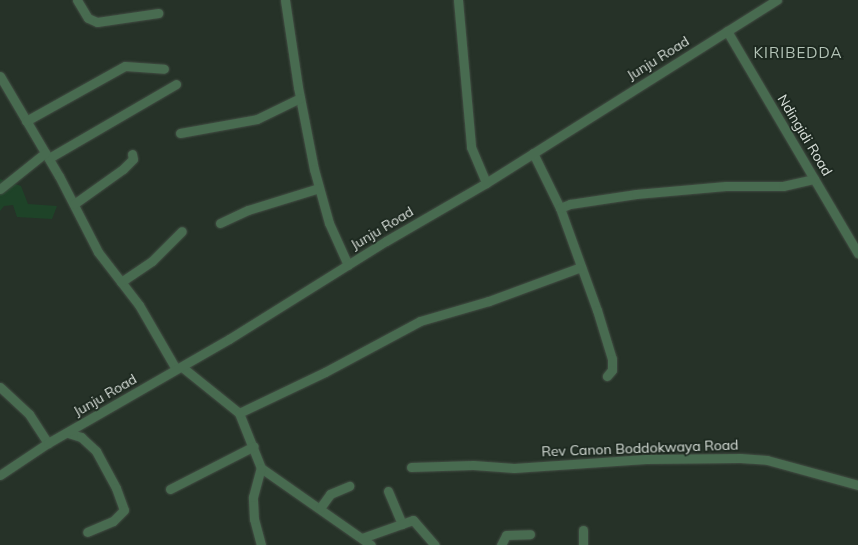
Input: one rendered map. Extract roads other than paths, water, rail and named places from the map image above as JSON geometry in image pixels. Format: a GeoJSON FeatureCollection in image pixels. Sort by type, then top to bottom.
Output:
{"type":"FeatureCollection","features":[{"type":"Feature","properties":{"kind":"street"},"geometry":{"type":"LineString","coordinates":[[77,0],[88,18],[97,22],[158,13]]}},
{"type":"Feature","properties":{"kind":"street"},"geometry":{"type":"LineString","coordinates":[[285,0],[300,98],[319,188],[330,227],[348,265]]}},
{"type":"Feature","properties":{"kind":"street"},"geometry":{"type":"LineString","coordinates":[[458,0],[471,147],[486,183]]}},
{"type":"Feature","properties":{"kind":"street","name":"Junju Road"},"geometry":{"type":"LineString","coordinates":[[0,475],[48,443],[68,433],[179,368],[486,183],[777,0]]}},
{"type":"Feature","properties":{"kind":"street","name":"Ndingidi Road"},"geometry":{"type":"LineString","coordinates":[[727,31],[858,253]]}},
{"type":"Feature","properties":{"kind":"street"},"geometry":{"type":"LineString","coordinates":[[26,121],[125,66],[164,69]]}},
{"type":"Feature","properties":{"kind":"street"},"geometry":{"type":"LineString","coordinates":[[0,76],[47,155],[98,252],[139,305],[179,368],[239,413],[262,468],[371,545]]}},
{"type":"Feature","properties":{"kind":"street"},"geometry":{"type":"LineString","coordinates":[[0,189],[47,155],[176,84]]}},
{"type":"Feature","properties":{"kind":"street"},"geometry":{"type":"LineString","coordinates":[[180,133],[257,120],[300,98]]}},
{"type":"Feature","properties":{"kind":"street"},"geometry":{"type":"LineString","coordinates":[[533,153],[560,208],[612,359],[612,370],[607,376]]}},
{"type":"Feature","properties":{"kind":"street"},"geometry":{"type":"LineString","coordinates":[[74,204],[123,170],[133,159],[132,154]]}},
{"type":"Feature","properties":{"kind":"street"},"geometry":{"type":"LineString","coordinates":[[560,208],[570,204],[636,194],[726,186],[783,186],[814,179]]}},
{"type":"Feature","properties":{"kind":"street"},"geometry":{"type":"LineString","coordinates":[[220,223],[248,210],[319,188]]}},
{"type":"Feature","properties":{"kind":"street"},"geometry":{"type":"LineString","coordinates":[[121,282],[152,261],[182,232]]}},
{"type":"Feature","properties":{"kind":"street"},"geometry":{"type":"LineString","coordinates":[[239,413],[325,372],[420,321],[489,301],[581,267]]}},
{"type":"Feature","properties":{"kind":"street"},"geometry":{"type":"LineString","coordinates":[[0,387],[29,414],[48,443]]}},
{"type":"Feature","properties":{"kind":"street"},"geometry":{"type":"LineString","coordinates":[[68,433],[81,437],[96,451],[116,488],[124,510],[113,521],[87,532]]}},
{"type":"Feature","properties":{"kind":"street"},"geometry":{"type":"LineString","coordinates":[[170,489],[254,446]]}},
{"type":"Feature","properties":{"kind":"street","name":"Rev Canon Boddokwaya Road"},"geometry":{"type":"LineString","coordinates":[[411,467],[473,465],[492,468],[646,459],[740,458],[767,460],[858,485]]}},
{"type":"Feature","properties":{"kind":"street"},"geometry":{"type":"LineString","coordinates":[[258,544],[253,497],[262,468]]}},
{"type":"Feature","properties":{"kind":"street"},"geometry":{"type":"LineString","coordinates":[[320,508],[330,494],[349,486]]}},
{"type":"Feature","properties":{"kind":"street"},"geometry":{"type":"LineString","coordinates":[[388,492],[402,524]]}},
{"type":"Feature","properties":{"kind":"street"},"geometry":{"type":"LineString","coordinates":[[362,538],[413,520],[435,545]]}},
{"type":"Feature","properties":{"kind":"street"},"geometry":{"type":"LineString","coordinates":[[583,530],[583,545]]}},
{"type":"Feature","properties":{"kind":"street"},"geometry":{"type":"LineString","coordinates":[[501,545],[506,535],[530,534]]}},
{"type":"Feature","properties":{"kind":"district","name":"KIRIBEDDA"},"geometry":{"type":"Point","coordinates":[798,53]}}]}
